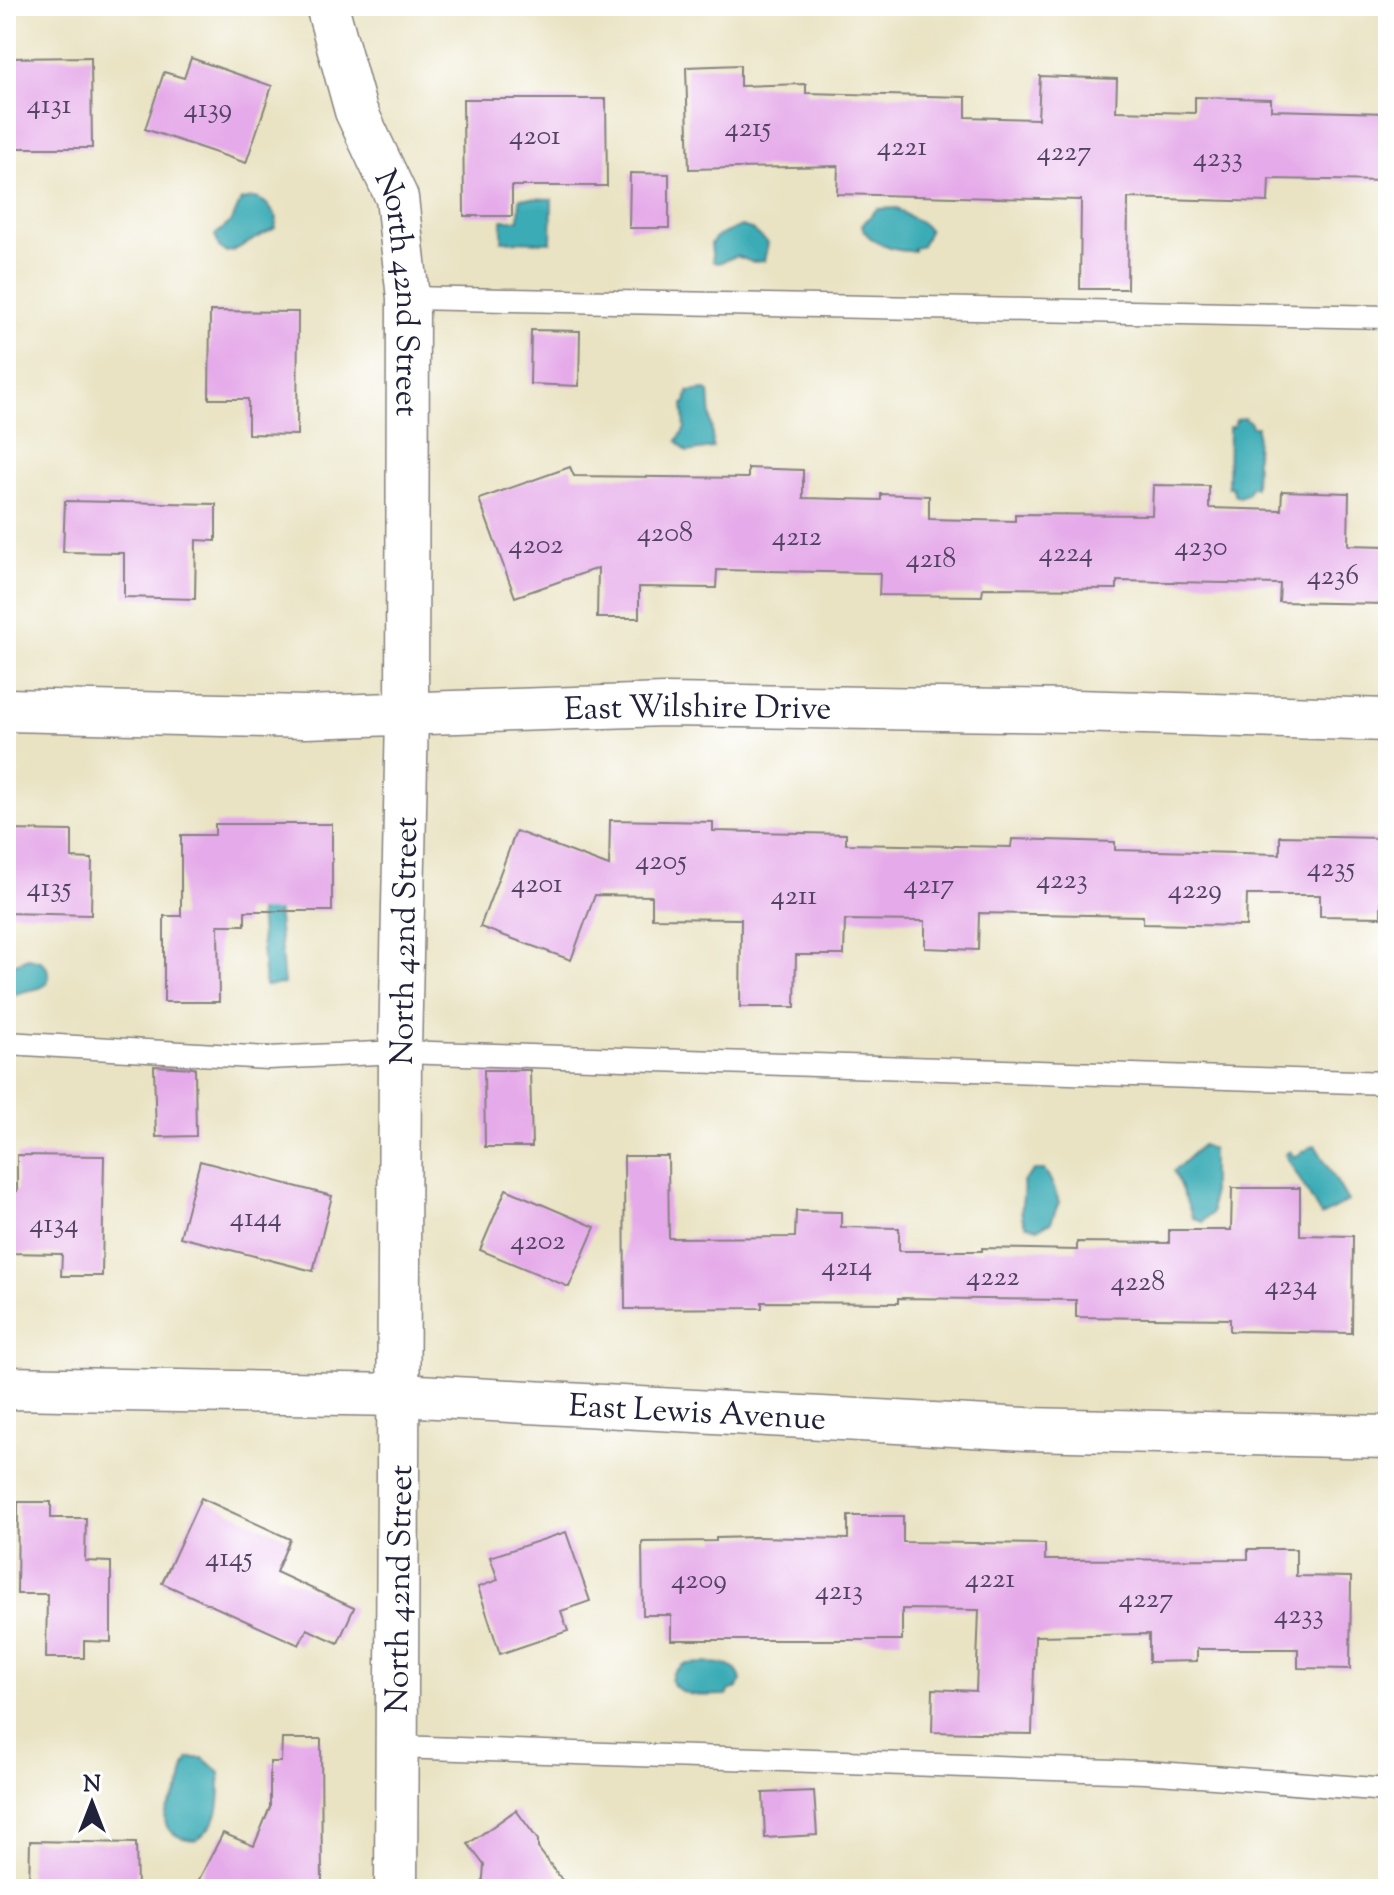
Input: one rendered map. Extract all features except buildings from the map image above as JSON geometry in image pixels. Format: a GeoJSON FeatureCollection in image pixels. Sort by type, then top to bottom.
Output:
{"type":"FeatureCollection","features":[{"type":"Feature","properties":{"kind":"street","name":"North 42nd Street"},"geometry":{"type":"LineString","coordinates":[[327,6],[356,111],[397,198],[408,298],[396,1889]]}},
{"type":"Feature","properties":{"kind":"street","name":"East Wilshire Drive"},"geometry":{"type":"LineString","coordinates":[[6,710],[305,717],[665,705],[1075,711],[1388,720]]}},
{"type":"Feature","properties":{"kind":"street","name":"East Lewis Avenue"},"geometry":{"type":"LineString","coordinates":[[6,1388],[400,1395],[1026,1429],[1388,1437]]}},
{"type":"Feature","properties":{"kind":"lane"},"geometry":{"type":"LineString","coordinates":[[408,298],[1388,317]]}},
{"type":"Feature","properties":{"kind":"lane"},"geometry":{"type":"LineString","coordinates":[[6,1043],[268,1058],[400,1052],[1388,1083]]}},
{"type":"Feature","properties":{"kind":"lane"},"geometry":{"type":"LineString","coordinates":[[396,1747],[1145,1772],[1388,1790]]}},
{"type":"Feature","properties":{"kind":"water"},"geometry":{"type":"Polygon","coordinates":[[[254,198],[265,203],[277,218],[275,228],[226,252],[219,247],[215,235],[232,221],[241,200],[254,198]]]}},
{"type":"Feature","properties":{"kind":"water"},"geometry":{"type":"Polygon","coordinates":[[[520,198],[552,199],[551,242],[502,241],[502,220],[519,220],[520,198]]]}},
{"type":"Feature","properties":{"kind":"water"},"geometry":{"type":"Polygon","coordinates":[[[897,208],[922,223],[929,231],[922,246],[914,248],[914,251],[899,250],[876,242],[862,225],[877,209],[897,208]]]}},
{"type":"Feature","properties":{"kind":"water"},"geometry":{"type":"Polygon","coordinates":[[[741,226],[751,229],[768,243],[764,261],[752,262],[736,256],[719,263],[713,262],[711,244],[716,237],[741,226]]]}},
{"type":"Feature","properties":{"kind":"water"},"geometry":{"type":"Polygon","coordinates":[[[688,392],[709,392],[713,448],[687,452],[677,441],[685,428],[683,404],[688,392]]]}},
{"type":"Feature","properties":{"kind":"water"},"geometry":{"type":"Polygon","coordinates":[[[1244,418],[1252,427],[1257,427],[1255,487],[1239,497],[1232,487],[1228,487],[1229,427],[1234,427],[1236,420],[1244,418]]]}},
{"type":"Feature","properties":{"kind":"water"},"geometry":{"type":"Polygon","coordinates":[[[274,873],[284,984],[265,986],[256,874],[274,873]]]}},
{"type":"Feature","properties":{"kind":"water"},"geometry":{"type":"Polygon","coordinates":[[[28,958],[45,965],[48,972],[46,984],[15,995],[6,1004],[6,967],[28,958]]]}},
{"type":"Feature","properties":{"kind":"water"},"geometry":{"type":"Polygon","coordinates":[[[1202,1145],[1212,1149],[1212,1213],[1202,1222],[1193,1218],[1174,1171],[1202,1145]]]}},
{"type":"Feature","properties":{"kind":"water"},"geometry":{"type":"Polygon","coordinates":[[[1315,1145],[1348,1201],[1321,1216],[1285,1154],[1290,1151],[1294,1157],[1315,1145]]]}},
{"type":"Feature","properties":{"kind":"water"},"geometry":{"type":"Polygon","coordinates":[[[1034,1170],[1047,1173],[1059,1202],[1051,1222],[1038,1229],[1026,1225],[1021,1209],[1023,1182],[1034,1170]]]}},
{"type":"Feature","properties":{"kind":"water"},"geometry":{"type":"Polygon","coordinates":[[[685,1664],[727,1665],[738,1673],[741,1681],[738,1688],[728,1691],[726,1695],[688,1694],[671,1681],[673,1673],[685,1664]]]}},
{"type":"Feature","properties":{"kind":"water"},"geometry":{"type":"Polygon","coordinates":[[[189,1758],[203,1758],[220,1773],[218,1811],[211,1826],[196,1840],[172,1833],[165,1818],[180,1788],[189,1758]]]}}]}
